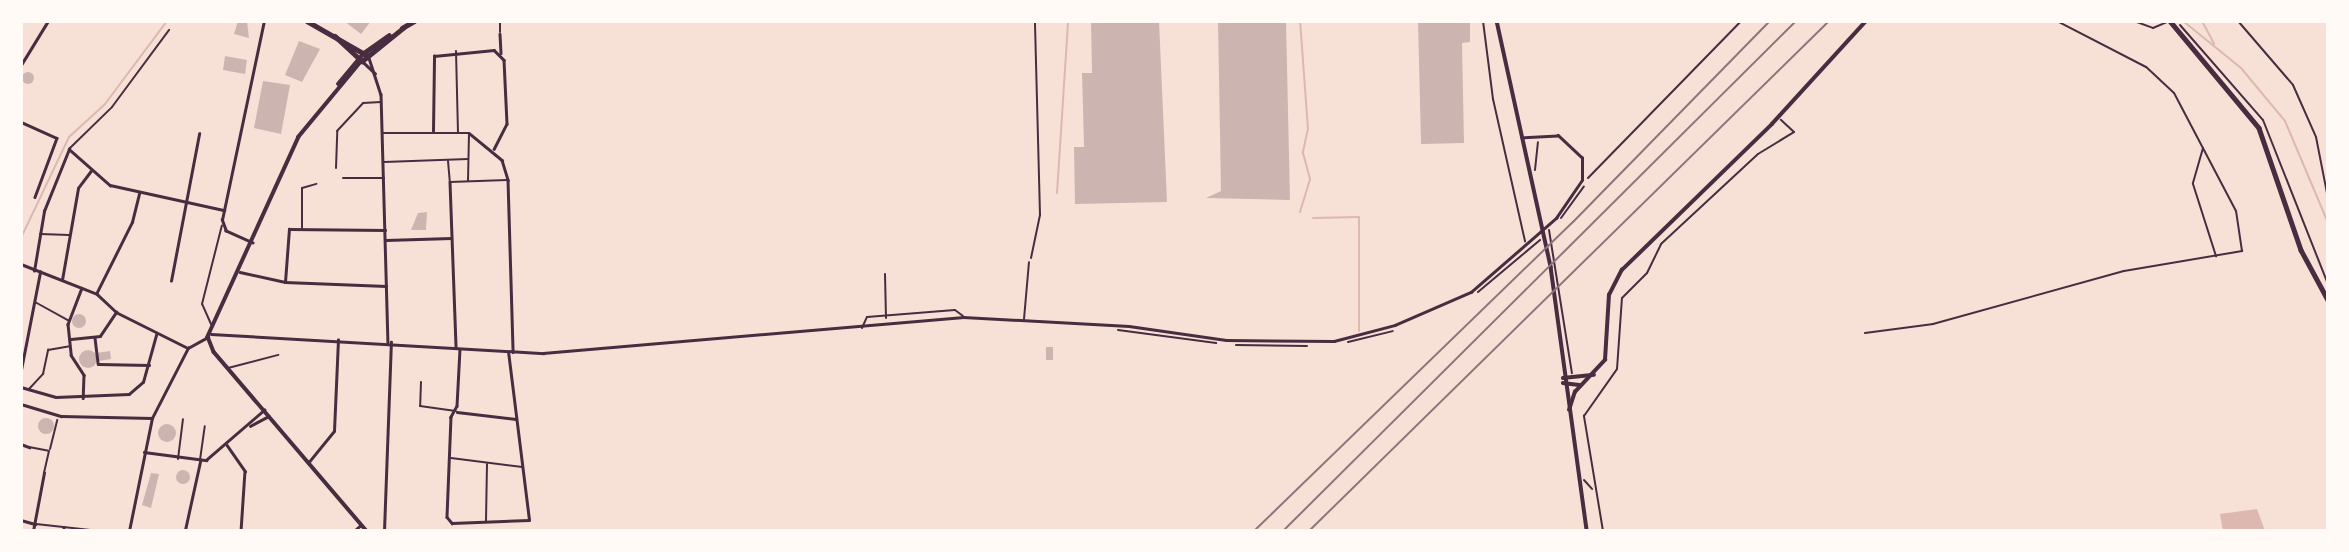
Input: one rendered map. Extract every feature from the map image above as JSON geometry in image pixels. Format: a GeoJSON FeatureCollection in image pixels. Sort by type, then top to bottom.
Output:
{"type":"FeatureCollection","features":[{"type":"Feature","properties":{"kind":"main road"},"geometry":{"type":"LineString","coordinates":[[307,21],[366,54]]}},
{"type":"Feature","properties":{"kind":"main road"},"geometry":{"type":"LineString","coordinates":[[335,36],[360,59],[414,21]]}},
{"type":"Feature","properties":{"kind":"main road"},"geometry":{"type":"LineString","coordinates":[[2169,21],[2259,128],[2301,250],[2328,300]]}},
{"type":"Feature","properties":{"kind":"street"},"geometry":{"type":"LineString","coordinates":[[21,65],[48,21]]}},
{"type":"Feature","properties":{"kind":"street"},"geometry":{"type":"LineString","coordinates":[[253,243],[222,225],[264,21]]}},
{"type":"Feature","properties":{"kind":"street"},"geometry":{"type":"LineString","coordinates":[[1497,21],[1543,225],[1555,299],[1567,415],[1587,531]]}},
{"type":"Feature","properties":{"kind":"street"},"geometry":{"type":"LineString","coordinates":[[1567,415],[1581,385],[1595,374],[1606,352],[1609,295],[1622,270],[1778,118],[1866,21]]}},
{"type":"Feature","properties":{"kind":"street"},"geometry":{"type":"LineString","coordinates":[[494,149],[507,124],[500,34]]}},
{"type":"Feature","properties":{"kind":"street"},"geometry":{"type":"LineString","coordinates":[[433,132],[432,61],[438,53],[501,53]]}},
{"type":"Feature","properties":{"kind":"street"},"geometry":{"type":"LineString","coordinates":[[366,54],[377,76],[381,102],[386,230],[390,342],[384,531]]}},
{"type":"Feature","properties":{"kind":"street"},"geometry":{"type":"LineString","coordinates":[[366,531],[228,368],[208,336],[211,324],[240,272],[296,144],[360,59],[377,76]]}},
{"type":"Feature","properties":{"kind":"street"},"geometry":{"type":"LineString","coordinates":[[21,122],[57,138],[36,197]]}},
{"type":"Feature","properties":{"kind":"street"},"geometry":{"type":"LineString","coordinates":[[382,133],[469,133],[494,149],[508,180],[513,352]]}},
{"type":"Feature","properties":{"kind":"street"},"geometry":{"type":"LineString","coordinates":[[171,281],[199,134]]}},
{"type":"Feature","properties":{"kind":"street"},"geometry":{"type":"LineString","coordinates":[[129,531],[152,418],[188,348],[208,336],[223,333],[338,339],[513,352],[862,328],[963,317],[1055,322],[1226,340],[1358,337],[1471,292],[1527,246],[1566,207],[1582,175],[1582,158],[1569,141],[1548,134],[1522,138]]}},
{"type":"Feature","properties":{"kind":"street"},"geometry":{"type":"LineString","coordinates":[[34,271],[39,234],[69,149],[110,185],[224,210]]}},
{"type":"Feature","properties":{"kind":"street"},"geometry":{"type":"LineString","coordinates":[[62,280],[78,188],[91,170]]}},
{"type":"Feature","properties":{"kind":"street"},"geometry":{"type":"LineString","coordinates":[[344,178],[384,178]]}},
{"type":"Feature","properties":{"kind":"street"},"geometry":{"type":"LineString","coordinates":[[450,182],[458,348],[447,517],[486,522],[529,520],[508,352]]}},
{"type":"Feature","properties":{"kind":"street"},"geometry":{"type":"LineString","coordinates":[[97,294],[132,222],[139,193]]}},
{"type":"Feature","properties":{"kind":"street"},"geometry":{"type":"LineString","coordinates":[[285,282],[286,235],[302,228],[386,230]]}},
{"type":"Feature","properties":{"kind":"street"},"geometry":{"type":"LineString","coordinates":[[386,240],[451,238]]}},
{"type":"Feature","properties":{"kind":"street"},"geometry":{"type":"LineString","coordinates":[[21,264],[97,294],[116,312],[156,335],[188,348]]}},
{"type":"Feature","properties":{"kind":"street"},"geometry":{"type":"LineString","coordinates":[[21,370],[40,272]]}},
{"type":"Feature","properties":{"kind":"street"},"geometry":{"type":"LineString","coordinates":[[240,272],[285,282],[387,286]]}},
{"type":"Feature","properties":{"kind":"street"},"geometry":{"type":"LineString","coordinates":[[82,288],[68,320],[71,346],[83,375],[83,398]]}},
{"type":"Feature","properties":{"kind":"street"},"geometry":{"type":"LineString","coordinates":[[71,339],[94,338],[116,312]]}},
{"type":"Feature","properties":{"kind":"street"},"geometry":{"type":"LineString","coordinates":[[21,387],[83,398],[129,394],[140,387],[149,365],[156,335]]}},
{"type":"Feature","properties":{"kind":"street"},"geometry":{"type":"LineString","coordinates":[[94,338],[98,364],[149,365]]}},
{"type":"Feature","properties":{"kind":"street"},"geometry":{"type":"LineString","coordinates":[[308,463],[334,431],[338,339]]}},
{"type":"Feature","properties":{"kind":"street"},"geometry":{"type":"LineString","coordinates":[[1563,381],[1595,374]]}},
{"type":"Feature","properties":{"kind":"street"},"geometry":{"type":"LineString","coordinates":[[1563,381],[1581,385]]}},
{"type":"Feature","properties":{"kind":"street"},"geometry":{"type":"LineString","coordinates":[[21,404],[58,416],[152,418]]}},
{"type":"Feature","properties":{"kind":"street"},"geometry":{"type":"LineString","coordinates":[[144,452],[200,461],[227,445],[264,410]]}},
{"type":"Feature","properties":{"kind":"street"},"geometry":{"type":"LineString","coordinates":[[456,411],[516,419]]}},
{"type":"Feature","properties":{"kind":"street"},"geometry":{"type":"LineString","coordinates":[[247,428],[269,416]]}},
{"type":"Feature","properties":{"kind":"street"},"geometry":{"type":"LineString","coordinates":[[21,444],[29,447]]}},
{"type":"Feature","properties":{"kind":"street"},"geometry":{"type":"LineString","coordinates":[[227,445],[245,471],[241,531]]}},
{"type":"Feature","properties":{"kind":"street"},"geometry":{"type":"LineString","coordinates":[[186,530],[200,461]]}},
{"type":"Feature","properties":{"kind":"street"},"geometry":{"type":"LineString","coordinates":[[33,531],[44,473]]}},
{"type":"Feature","properties":{"kind":"street"},"geometry":{"type":"LineString","coordinates":[[21,520],[35,524]]}},
{"type":"Feature","properties":{"kind":"street"},"geometry":{"type":"LineString","coordinates":[[354,531],[361,525]]}},
{"type":"Feature","properties":{"kind":"lane"},"geometry":{"type":"LineString","coordinates":[[500,21],[500,34]]}},
{"type":"Feature","properties":{"kind":"lane"},"geometry":{"type":"LineString","coordinates":[[69,149],[113,107],[169,30]]}},
{"type":"Feature","properties":{"kind":"lane"},"geometry":{"type":"LineString","coordinates":[[456,51],[458,132]]}},
{"type":"Feature","properties":{"kind":"lane"},"geometry":{"type":"LineString","coordinates":[[336,168],[337,131],[362,103],[381,102]]}},
{"type":"Feature","properties":{"kind":"lane"},"geometry":{"type":"LineString","coordinates":[[468,181],[469,133]]}},
{"type":"Feature","properties":{"kind":"lane"},"geometry":{"type":"LineString","coordinates":[[383,162],[468,159]]}},
{"type":"Feature","properties":{"kind":"lane"},"geometry":{"type":"LineString","coordinates":[[448,160],[450,182],[508,180]]}},
{"type":"Feature","properties":{"kind":"lane"},"geometry":{"type":"LineString","coordinates":[[302,228],[302,188],[316,184]]}},
{"type":"Feature","properties":{"kind":"lane"},"geometry":{"type":"LineString","coordinates":[[211,324],[202,304],[222,225]]}},
{"type":"Feature","properties":{"kind":"lane"},"geometry":{"type":"LineString","coordinates":[[39,234],[71,235]]}},
{"type":"Feature","properties":{"kind":"lane"},"geometry":{"type":"LineString","coordinates":[[1023,320],[1029,262]]}},
{"type":"Feature","properties":{"kind":"lane"},"geometry":{"type":"LineString","coordinates":[[885,274],[886,320]]}},
{"type":"Feature","properties":{"kind":"lane"},"geometry":{"type":"LineString","coordinates":[[35,302],[68,320]]}},
{"type":"Feature","properties":{"kind":"lane"},"geometry":{"type":"LineString","coordinates":[[862,328],[865,317],[886,320],[955,310],[963,317]]}},
{"type":"Feature","properties":{"kind":"lane"},"geometry":{"type":"LineString","coordinates":[[29,390],[43,374],[48,350],[71,346]]}},
{"type":"Feature","properties":{"kind":"lane"},"geometry":{"type":"LineString","coordinates":[[228,368],[278,355]]}},
{"type":"Feature","properties":{"kind":"lane"},"geometry":{"type":"LineString","coordinates":[[421,382],[420,406],[456,411]]}},
{"type":"Feature","properties":{"kind":"lane"},"geometry":{"type":"LineString","coordinates":[[178,458],[183,419]]}},
{"type":"Feature","properties":{"kind":"lane"},"geometry":{"type":"LineString","coordinates":[[200,461],[205,426]]}},
{"type":"Feature","properties":{"kind":"lane"},"geometry":{"type":"LineString","coordinates":[[29,447],[49,451],[44,473]]}},
{"type":"Feature","properties":{"kind":"lane"},"geometry":{"type":"LineString","coordinates":[[449,458],[523,467]]}},
{"type":"Feature","properties":{"kind":"lane"},"geometry":{"type":"LineString","coordinates":[[486,522],[487,463]]}},
{"type":"Feature","properties":{"kind":"lane"},"geometry":{"type":"LineString","coordinates":[[35,524],[100,531]]}},
{"type":"Feature","properties":{"kind":"path"},"geometry":{"type":"LineString","coordinates":[[1029,262],[1040,215],[1035,21]]}},
{"type":"Feature","properties":{"kind":"path"},"geometry":{"type":"LineString","coordinates":[[1483,21],[1493,99],[1528,252]]}},
{"type":"Feature","properties":{"kind":"path"},"geometry":{"type":"LineString","coordinates":[[1582,175],[1598,171],[1741,21]]}},
{"type":"Feature","properties":{"kind":"path"},"geometry":{"type":"LineString","coordinates":[[1865,333],[1933,324],[2124,271],[2239,255],[2245,243],[2203,147],[2166,83],[2057,21]]}},
{"type":"Feature","properties":{"kind":"path"},"geometry":{"type":"LineString","coordinates":[[2134,21],[2153,28],[2169,21]]}},
{"type":"Feature","properties":{"kind":"path"},"geometry":{"type":"LineString","coordinates":[[2238,21],[2293,85],[2311,124],[2328,198]]}},
{"type":"Feature","properties":{"kind":"path"},"geometry":{"type":"LineString","coordinates":[[1603,531],[1584,416],[1617,369],[1622,298],[1647,273],[1661,244],[1758,154],[1794,132],[1778,118]]}},
{"type":"Feature","properties":{"kind":"path"},"geometry":{"type":"LineString","coordinates":[[1536,179],[1534,149],[1547,139]]}},
{"type":"Feature","properties":{"kind":"path"},"geometry":{"type":"LineString","coordinates":[[2203,147],[2193,184],[2216,257]]}},
{"type":"Feature","properties":{"kind":"path"},"geometry":{"type":"LineString","coordinates":[[49,451],[58,416]]}},
{"type":"Feature","properties":{"kind":"shaded area"},"geometry":{"type":"Polygon","coordinates":[[[2257,509],[2265,531],[2223,531],[2220,514],[2257,509]]]}},
{"type":"Feature","properties":{"kind":"building"},"geometry":{"type":"Polygon","coordinates":[[[238,21],[247,21],[249,38],[234,34],[238,21]]]}},
{"type":"Feature","properties":{"kind":"building"},"geometry":{"type":"Polygon","coordinates":[[[344,21],[371,21],[361,34],[344,21]]]}},
{"type":"Feature","properties":{"kind":"building"},"geometry":{"type":"Polygon","coordinates":[[[1091,21],[1159,21],[1167,202],[1075,204],[1074,147],[1084,147],[1082,73],[1092,73],[1091,21]]]}},
{"type":"Feature","properties":{"kind":"building"},"geometry":{"type":"Polygon","coordinates":[[[1218,21],[1286,21],[1290,200],[1206,198],[1221,191],[1218,21]]]}},
{"type":"Feature","properties":{"kind":"building"},"geometry":{"type":"Polygon","coordinates":[[[1418,21],[1470,21],[1470,42],[1462,43],[1464,143],[1421,144],[1418,21]]]}},
{"type":"Feature","properties":{"kind":"building"},"geometry":{"type":"Polygon","coordinates":[[[299,41],[320,49],[302,82],[285,75],[299,41]]]}},
{"type":"Feature","properties":{"kind":"building"},"geometry":{"type":"Polygon","coordinates":[[[225,56],[247,60],[245,74],[223,70],[225,56]]]}},
{"type":"Feature","properties":{"kind":"building"},"geometry":{"type":"Polygon","coordinates":[[[28,72],[34,78],[28,84],[22,78],[28,72]]]}},
{"type":"Feature","properties":{"kind":"building"},"geometry":{"type":"Polygon","coordinates":[[[263,81],[290,85],[281,134],[254,128],[263,81]]]}},
{"type":"Feature","properties":{"kind":"building"},"geometry":{"type":"Polygon","coordinates":[[[427,212],[426,230],[411,230],[418,213],[427,212]]]}},
{"type":"Feature","properties":{"kind":"building"},"geometry":{"type":"Polygon","coordinates":[[[76,314],[82,314],[86,321],[82,328],[76,328],[72,324],[72,318],[76,314]]]}},
{"type":"Feature","properties":{"kind":"building"},"geometry":{"type":"Polygon","coordinates":[[[1046,347],[1053,347],[1053,360],[1046,360],[1046,347]]]}},
{"type":"Feature","properties":{"kind":"building"},"geometry":{"type":"Polygon","coordinates":[[[84,350],[92,350],[97,359],[95,366],[84,368],[79,363],[79,355],[84,350]]]}},
{"type":"Feature","properties":{"kind":"building"},"geometry":{"type":"Polygon","coordinates":[[[110,351],[111,359],[98,361],[96,353],[110,351]]]}},
{"type":"Feature","properties":{"kind":"building"},"geometry":{"type":"Polygon","coordinates":[[[46,418],[54,426],[46,434],[38,426],[46,418]]]}},
{"type":"Feature","properties":{"kind":"building"},"geometry":{"type":"Polygon","coordinates":[[[163,424],[171,424],[176,433],[174,440],[163,442],[158,437],[158,429],[163,424]]]}},
{"type":"Feature","properties":{"kind":"building"},"geometry":{"type":"Polygon","coordinates":[[[180,470],[186,470],[190,477],[186,484],[180,484],[176,480],[176,474],[180,470]]]}},
{"type":"Feature","properties":{"kind":"building"},"geometry":{"type":"Polygon","coordinates":[[[151,473],[159,474],[151,508],[142,505],[151,473]]]}},
{"type":"Feature","properties":{"kind":"waterway"},"geometry":{"type":"LineString","coordinates":[[21,238],[69,137],[105,104],[167,21]]}},
{"type":"Feature","properties":{"kind":"waterway"},"geometry":{"type":"LineString","coordinates":[[1057,193],[1068,21]]}},
{"type":"Feature","properties":{"kind":"waterway"},"geometry":{"type":"LineString","coordinates":[[1300,21],[1308,129],[1303,152],[1310,179],[1300,212]]}},
{"type":"Feature","properties":{"kind":"waterway"},"geometry":{"type":"LineString","coordinates":[[2183,21],[2241,68],[2285,121],[2328,223]]}},
{"type":"Feature","properties":{"kind":"waterway"},"geometry":{"type":"LineString","coordinates":[[2202,21],[2214,44]]}},
{"type":"Feature","properties":{"kind":"waterway"},"geometry":{"type":"LineString","coordinates":[[1313,218],[1359,217],[1359,331]]}},
{"type":"Feature","properties":{"kind":"railway"},"geometry":{"type":"LineString","coordinates":[[1254,531],[1573,222],[1770,21]]}},
{"type":"Feature","properties":{"kind":"railway"},"geometry":{"type":"LineString","coordinates":[[1283,531],[1796,21]]}},
{"type":"Feature","properties":{"kind":"railway"},"geometry":{"type":"LineString","coordinates":[[1309,531],[1829,21]]}}]}
